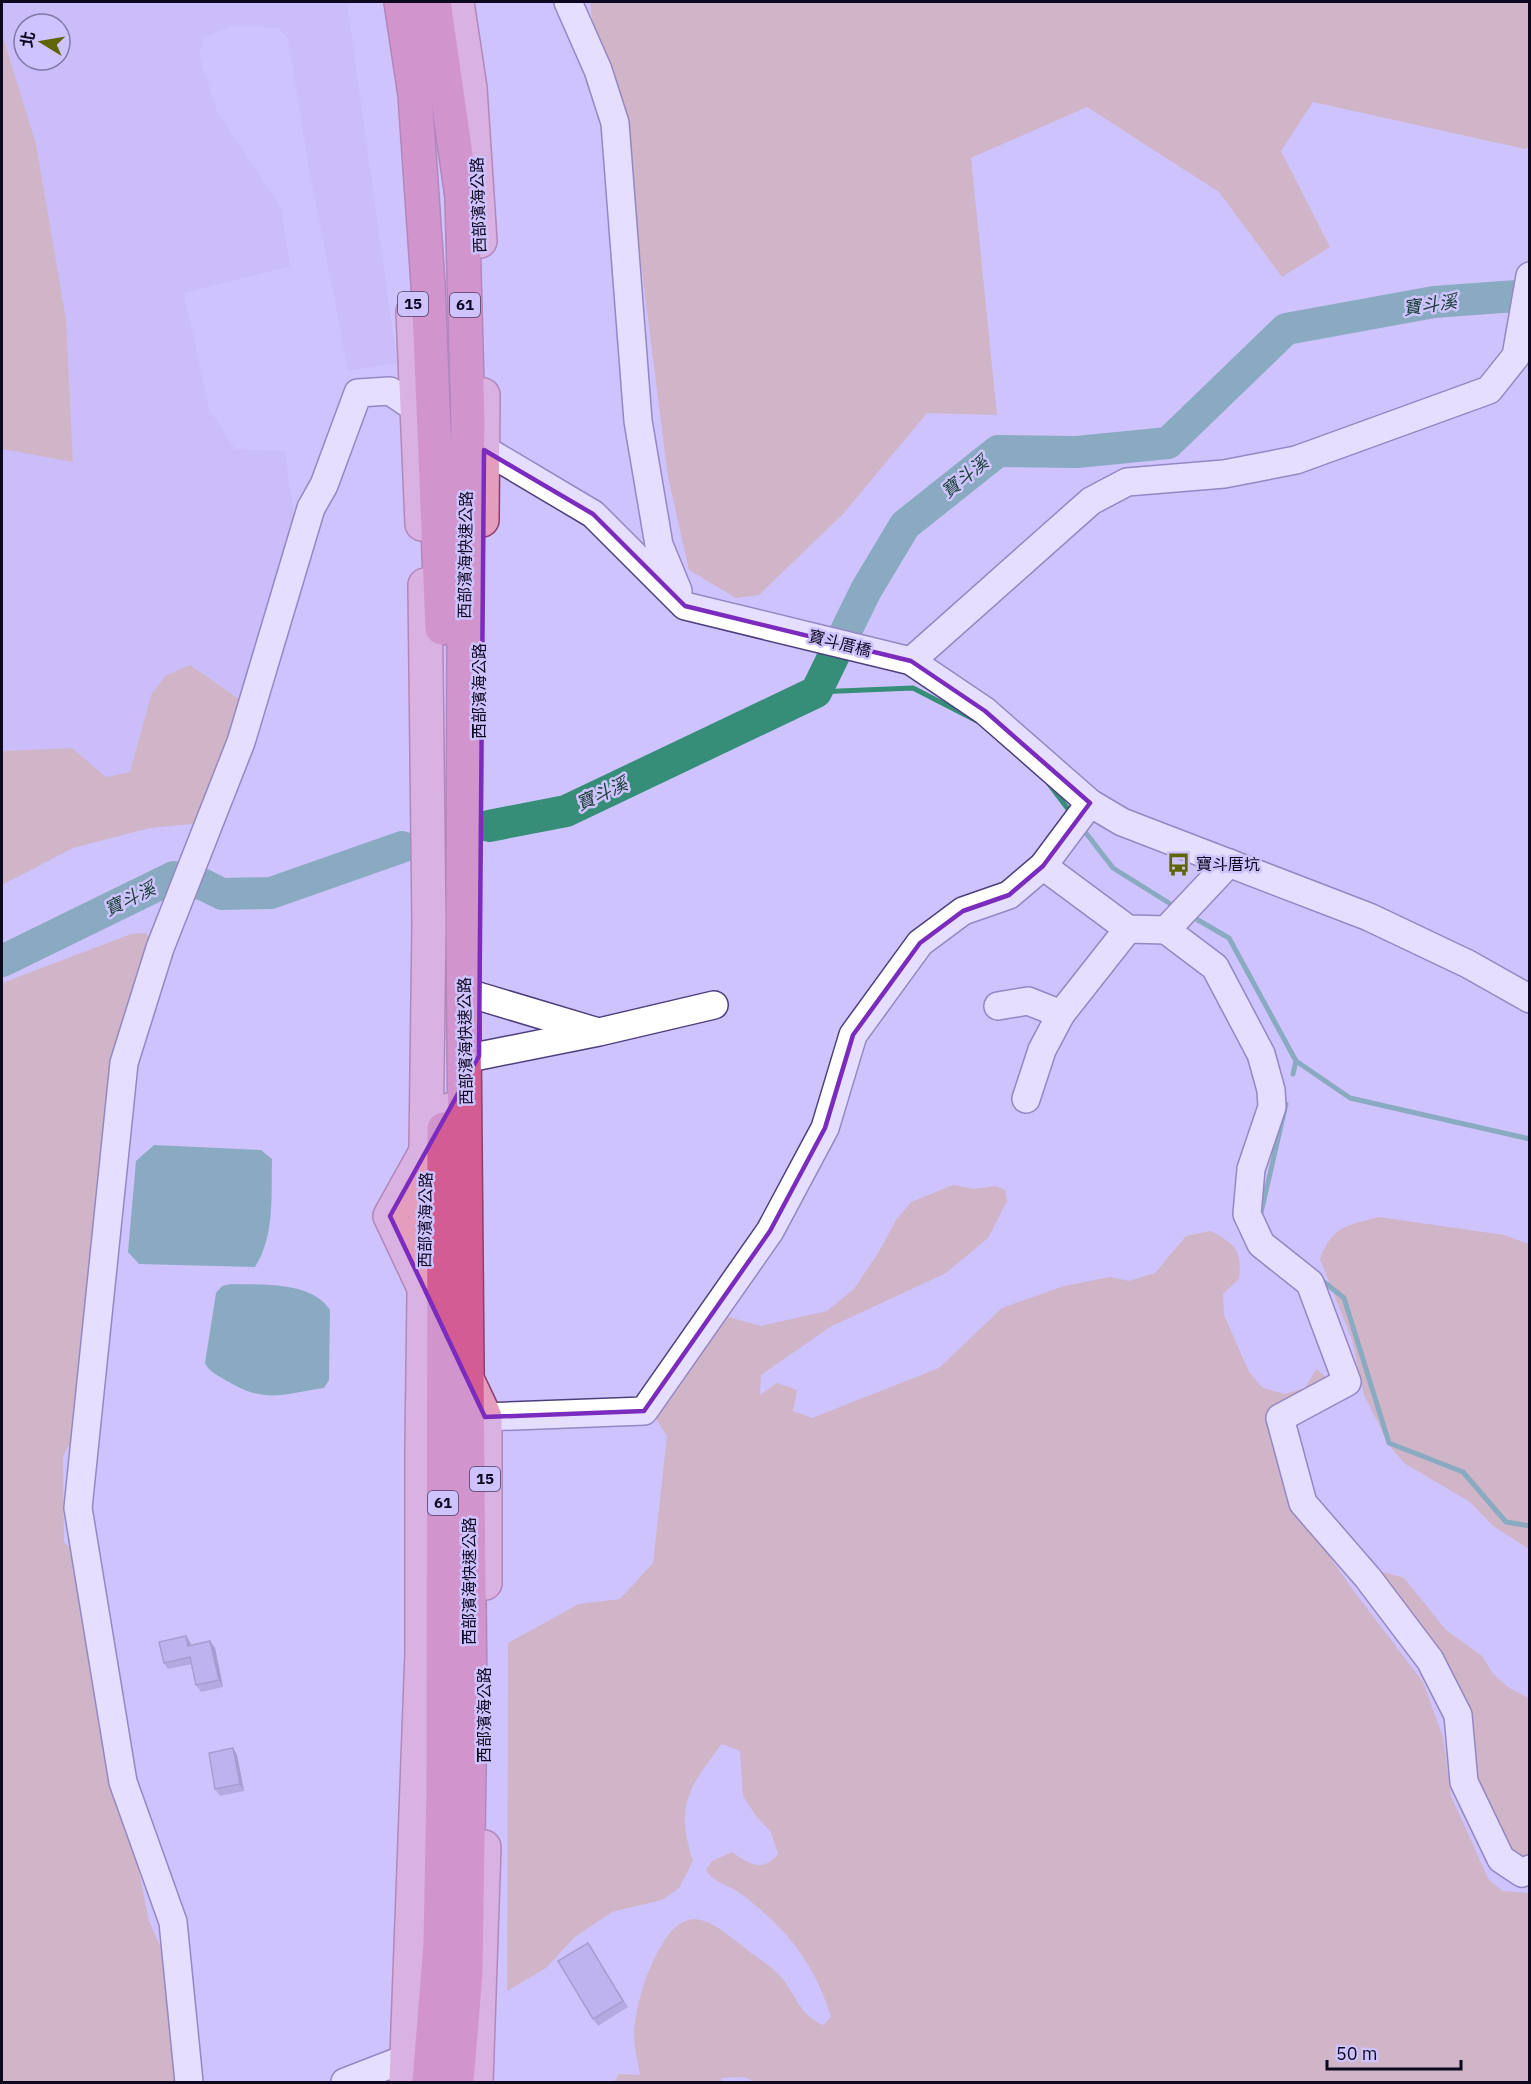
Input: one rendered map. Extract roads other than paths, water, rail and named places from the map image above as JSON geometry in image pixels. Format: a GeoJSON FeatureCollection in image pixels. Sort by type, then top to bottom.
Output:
{"type":"FeatureCollection","features":[{"type":"Feature","properties":{"kind":"highway","name":"西部濱海快速公路"},"geometry":{"type":"LineString","coordinates":[[401,2],[416,95],[453,610],[454,923],[443,1787],[440,1944],[429,2082]]}},
{"type":"Feature","properties":{"kind":"highway","name":"西部濱海快速公路"},"geometry":{"type":"LineString","coordinates":[[434,2],[462,197],[468,423],[453,610]]}},
{"type":"Feature","properties":{"kind":"highway","name":"西部濱海快速公路"},"geometry":{"type":"LineString","coordinates":[[454,923],[470,1702],[466,1972],[457,2082]]}},
{"type":"Feature","properties":{"kind":"main road","name":"西部濱海公路"},"geometry":{"type":"LineString","coordinates":[[393,2],[410,206],[426,607],[429,924],[422,1444],[422,1652],[406,2070]]}},
{"type":"Feature","properties":{"kind":"main road","name":"西部濱海公路"},"geometry":{"type":"LineString","coordinates":[[457,2],[470,88],[478,189],[483,449],[480,621],[479,1056],[390,1216],[485,1417],[484,1906],[476,2082]]}},
{"type":"Feature","properties":{"kind":"street"},"geometry":{"type":"LineString","coordinates":[[568,2],[598,70],[615,123],[638,421],[659,545],[685,606]]}},
{"type":"Feature","properties":{"kind":"street"},"geometry":{"type":"LineString","coordinates":[[1530,276],[1516,356],[1489,390],[1296,460],[1224,474],[1127,482],[1091,501],[908,660],[985,711],[1090,803],[1122,822],[1369,917],[1468,964],[1530,999]]}},
{"type":"Feature","properties":{"kind":"street"},"geometry":{"type":"LineString","coordinates":[[189,2082],[173,1922],[123,1782],[78,1508],[124,1063],[160,948],[241,742],[311,508],[324,485],[358,393],[390,391],[418,411]]}},
{"type":"Feature","properties":{"kind":"street"},"geometry":{"type":"LineString","coordinates":[[483,449],[593,514],[685,606]]}},
{"type":"Feature","properties":{"kind":"street","name":"寶斗厝橋"},"geometry":{"type":"LineString","coordinates":[[685,606],[908,660]]}},
{"type":"Feature","properties":{"kind":"street"},"geometry":{"type":"LineString","coordinates":[[485,1417],[644,1411],[770,1231],[825,1128],[854,1035],[920,943],[963,911],[1009,895],[1043,866],[1090,803]]}},
{"type":"Feature","properties":{"kind":"street"},"geometry":{"type":"LineString","coordinates":[[1166,930],[1229,863]]}},
{"type":"Feature","properties":{"kind":"street"},"geometry":{"type":"LineString","coordinates":[[1043,866],[1128,929],[1166,930],[1215,966],[1261,1054],[1271,1090],[1272,1107],[1251,1168],[1247,1214],[1261,1244],[1310,1282],[1347,1382],[1280,1418],[1304,1503],[1368,1578],[1430,1660],[1458,1715],[1464,1782],[1501,1859],[1522,1873],[1530,1869]]}},
{"type":"Feature","properties":{"kind":"street"},"geometry":{"type":"LineString","coordinates":[[1026,1099],[1042,1050],[1061,1014],[1128,929]]}},
{"type":"Feature","properties":{"kind":"street"},"geometry":{"type":"LineString","coordinates":[[478,996],[599,1032]]}},
{"type":"Feature","properties":{"kind":"street"},"geometry":{"type":"LineString","coordinates":[[998,1006],[1028,1001],[1061,1014]]}},
{"type":"Feature","properties":{"kind":"street"},"geometry":{"type":"LineString","coordinates":[[479,1056],[599,1032],[714,1005]]}},
{"type":"Feature","properties":{"kind":"street"},"geometry":{"type":"LineString","coordinates":[[345,2082],[406,2070]]}},
{"type":"Feature","properties":{"kind":"waterway","name":"寶斗溪"},"geometry":{"type":"LineString","coordinates":[[489,826],[566,811],[816,692],[866,590],[905,525],[998,451],[1077,452],[1168,443],[1286,329],[1434,302],[1530,295]]}},
{"type":"Feature","properties":{"kind":"waterway"},"geometry":{"type":"LineString","coordinates":[[816,692],[913,688],[981,723]]}},
{"type":"Feature","properties":{"kind":"waterway"},"geometry":{"type":"LineString","coordinates":[[1049,784],[1068,809]]}},
{"type":"Feature","properties":{"kind":"waterway"},"geometry":{"type":"LineString","coordinates":[[1086,833],[1113,868],[1169,903]]}},
{"type":"Feature","properties":{"kind":"waterway","name":"寶斗溪"},"geometry":{"type":"LineString","coordinates":[[2,961],[174,877],[204,885],[222,894],[271,893],[402,847]]}},
{"type":"Feature","properties":{"kind":"waterway"},"geometry":{"type":"LineString","coordinates":[[1198,920],[1229,938],[1296,1061],[1350,1098],[1530,1139]]}},
{"type":"Feature","properties":{"kind":"waterway"},"geometry":{"type":"LineString","coordinates":[[1293,1074],[1296,1061]]}},
{"type":"Feature","properties":{"kind":"waterway"},"geometry":{"type":"LineString","coordinates":[[1260,1217],[1286,1104]]}},
{"type":"Feature","properties":{"kind":"waterway"},"geometry":{"type":"LineString","coordinates":[[1319,1278],[1344,1298],[1389,1443],[1463,1472],[1506,1522],[1530,1526]]}},
{"type":"Feature","properties":{"kind":"place","name":"寶斗厝坑"},"geometry":{"type":"Point","coordinates":[1178,864]}}]}
